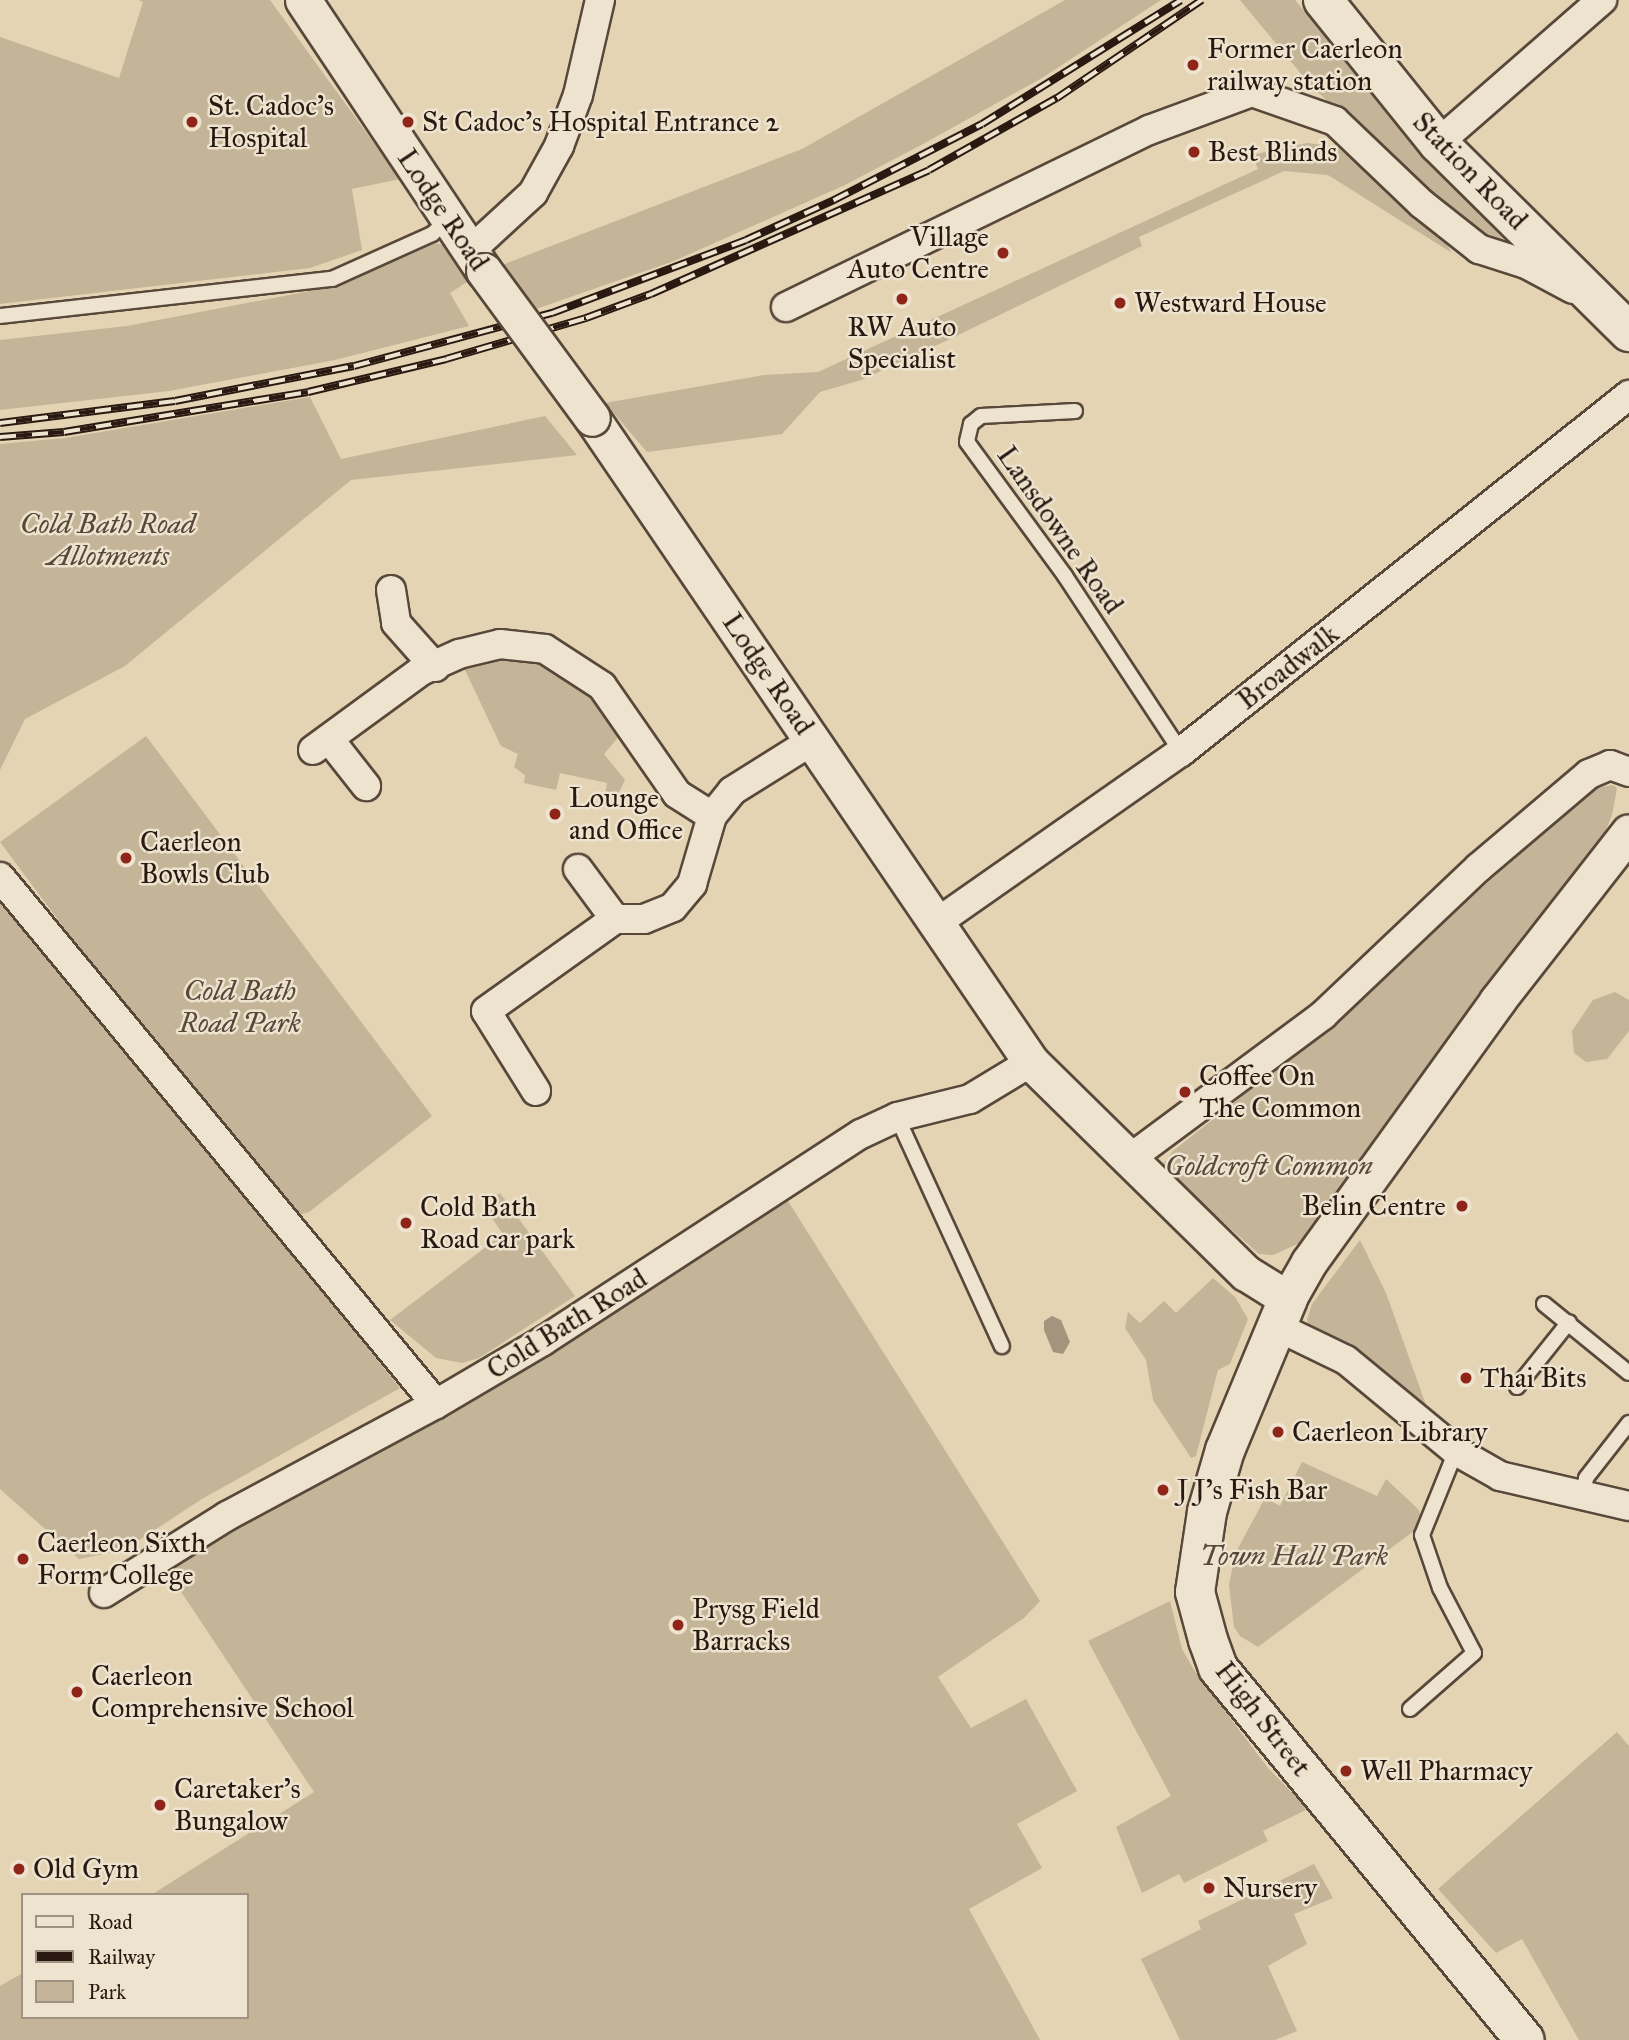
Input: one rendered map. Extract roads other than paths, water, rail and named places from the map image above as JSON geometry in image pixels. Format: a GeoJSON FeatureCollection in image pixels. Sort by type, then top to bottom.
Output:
{"type":"FeatureCollection","features":[{"type":"Feature","properties":{"kind":"main road","name":"Station Road"},"geometry":{"type":"LineString","coordinates":[[1323,0],[1438,143],[1629,332]]}},
{"type":"Feature","properties":{"kind":"main road","name":"High Street"},"geometry":{"type":"LineString","coordinates":[[1283,1310],[1225,1450],[1207,1512],[1195,1592],[1208,1640],[1227,1679],[1525,2040]]}},
{"type":"Feature","properties":{"kind":"street","name":"Lodge Road"},"geometry":{"type":"LineString","coordinates":[[303,0],[477,261],[592,418],[1031,1062],[1283,1310]]}},
{"type":"Feature","properties":{"kind":"street"},"geometry":{"type":"LineString","coordinates":[[477,261],[533,192],[559,146],[578,95],[600,0]]}},
{"type":"Feature","properties":{"kind":"street"},"geometry":{"type":"LineString","coordinates":[[1438,143],[1602,0]]}},
{"type":"Feature","properties":{"kind":"street"},"geometry":{"type":"LineString","coordinates":[[786,307],[1149,130],[1252,92],[1335,121],[1422,204],[1479,248],[1527,264],[1600,303]]}},
{"type":"Feature","properties":{"kind":"street","name":"Broadwalk"},"geometry":{"type":"LineString","coordinates":[[935,924],[1181,752],[1629,395]]}},
{"type":"Feature","properties":{"kind":"street"},"geometry":{"type":"LineString","coordinates":[[391,590],[396,623],[435,667]]}},
{"type":"Feature","properties":{"kind":"street"},"geometry":{"type":"LineString","coordinates":[[366,786],[321,744],[421,671],[459,654],[500,644],[545,649],[603,686],[677,794],[712,816]]}},
{"type":"Feature","properties":{"kind":"street"},"geometry":{"type":"LineString","coordinates":[[536,1091],[486,1012],[615,919],[644,919],[673,906],[692,884],[712,816],[732,792],[813,741]]}},
{"type":"Feature","properties":{"kind":"street"},"geometry":{"type":"LineString","coordinates":[[1128,1160],[1323,1015],[1478,868],[1589,774],[1610,765],[1629,772]]}},
{"type":"Feature","properties":{"kind":"street"},"geometry":{"type":"LineString","coordinates":[[1629,832],[1497,1001],[1283,1310],[1287,1332],[1346,1360],[1456,1451],[1500,1476],[1629,1506]]}},
{"type":"Feature","properties":{"kind":"street"},"geometry":{"type":"LineString","coordinates":[[578,869],[615,919]]}},
{"type":"Feature","properties":{"kind":"street"},"geometry":{"type":"LineString","coordinates":[[0,877],[436,1404]]}},
{"type":"Feature","properties":{"kind":"street","name":"Cold Bath Road"},"geometry":{"type":"LineString","coordinates":[[104,1593],[227,1516],[436,1404],[543,1341],[861,1135],[897,1117],[970,1099],[1031,1062]]}},
{"type":"Feature","properties":{"kind":"lane"},"geometry":{"type":"LineString","coordinates":[[0,316],[331,279],[432,234],[450,218]]}},
{"type":"Feature","properties":{"kind":"lane","name":"Lansdowne Road"},"geometry":{"type":"LineString","coordinates":[[1075,411],[981,416],[971,424],[967,442],[1065,576],[1181,752]]}},
{"type":"Feature","properties":{"kind":"lane"},"geometry":{"type":"LineString","coordinates":[[897,1117],[1002,1346]]}},
{"type":"Feature","properties":{"kind":"lane"},"geometry":{"type":"LineString","coordinates":[[1544,1304],[1629,1373]]}},
{"type":"Feature","properties":{"kind":"lane"},"geometry":{"type":"LineString","coordinates":[[1517,1387],[1569,1322]]}},
{"type":"Feature","properties":{"kind":"lane"},"geometry":{"type":"LineString","coordinates":[[1582,1496],[1586,1478],[1629,1423]]}},
{"type":"Feature","properties":{"kind":"lane"},"geometry":{"type":"LineString","coordinates":[[1410,1709],[1474,1653],[1440,1588],[1422,1535],[1456,1451]]}},
{"type":"Feature","properties":{"kind":"railway"},"geometry":{"type":"LineString","coordinates":[[0,423],[175,401],[354,366],[552,313],[746,240],[834,200],[982,124],[1181,0]]}},
{"type":"Feature","properties":{"kind":"railway"},"geometry":{"type":"LineString","coordinates":[[0,437],[64,432],[308,392],[446,359],[586,318],[651,294],[929,170],[1057,98],[1202,0]]}},
{"type":"Feature","properties":{"kind":"place","name":"Former Caerleon railway station"},"geometry":{"type":"Point","coordinates":[1193,65]}},
{"type":"Feature","properties":{"kind":"place","name":"St. Cadoc's Hospital"},"geometry":{"type":"Point","coordinates":[192,122]}},
{"type":"Feature","properties":{"kind":"place","name":"St Cadoc’s Hospital Entrance 2"},"geometry":{"type":"Point","coordinates":[408,122]}},
{"type":"Feature","properties":{"kind":"place","name":"Best Blinds"},"geometry":{"type":"Point","coordinates":[1194,152]}},
{"type":"Feature","properties":{"kind":"place","name":"Village Auto Centre"},"geometry":{"type":"Point","coordinates":[1003,253]}},
{"type":"Feature","properties":{"kind":"place","name":"RW Auto Specialist"},"geometry":{"type":"Point","coordinates":[902,299]}},
{"type":"Feature","properties":{"kind":"place","name":"Westward House"},"geometry":{"type":"Point","coordinates":[1120,303]}},
{"type":"Feature","properties":{"kind":"place","name":"Lounge and Office"},"geometry":{"type":"Point","coordinates":[555,814]}},
{"type":"Feature","properties":{"kind":"place","name":"Caerleon Bowls Club"},"geometry":{"type":"Point","coordinates":[126,858]}},
{"type":"Feature","properties":{"kind":"place","name":"Coffee On The Common"},"geometry":{"type":"Point","coordinates":[1185,1092]}},
{"type":"Feature","properties":{"kind":"place","name":"Belin Centre"},"geometry":{"type":"Point","coordinates":[1462,1206]}},
{"type":"Feature","properties":{"kind":"place","name":"Cold Bath Road car park"},"geometry":{"type":"Point","coordinates":[406,1223]}},
{"type":"Feature","properties":{"kind":"place","name":"Thai Bits"},"geometry":{"type":"Point","coordinates":[1466,1378]}},
{"type":"Feature","properties":{"kind":"place","name":"Caerleon Library"},"geometry":{"type":"Point","coordinates":[1278,1432]}},
{"type":"Feature","properties":{"kind":"place","name":"J J's Fish Bar"},"geometry":{"type":"Point","coordinates":[1163,1490]}},
{"type":"Feature","properties":{"kind":"place","name":"Caerleon Sixth Form College"},"geometry":{"type":"Point","coordinates":[23,1559]}},
{"type":"Feature","properties":{"kind":"place","name":"Prysg Field Barracks"},"geometry":{"type":"Point","coordinates":[678,1625]}},
{"type":"Feature","properties":{"kind":"place","name":"Caerleon Comprehensive School"},"geometry":{"type":"Point","coordinates":[77,1692]}},
{"type":"Feature","properties":{"kind":"place","name":"Well Pharmacy"},"geometry":{"type":"Point","coordinates":[1346,1771]}},
{"type":"Feature","properties":{"kind":"place","name":"Caretaker's Bungalow"},"geometry":{"type":"Point","coordinates":[160,1805]}},
{"type":"Feature","properties":{"kind":"place","name":"Old Gym"},"geometry":{"type":"Point","coordinates":[19,1869]}},
{"type":"Feature","properties":{"kind":"place","name":"Nursery"},"geometry":{"type":"Point","coordinates":[1209,1888]}},
{"type":"Feature","properties":{"kind":"park label","name":"Cold Bath Road Allotments"},"geometry":{"type":"Point","coordinates":[108,540]}},
{"type":"Feature","properties":{"kind":"park label","name":"Cold Bath Road Park"},"geometry":{"type":"Point","coordinates":[240,1007]}},
{"type":"Feature","properties":{"kind":"park label","name":"Goldcroft Common"},"geometry":{"type":"Point","coordinates":[1269,1166]}},
{"type":"Feature","properties":{"kind":"park label","name":"Town Hall Park"},"geometry":{"type":"Point","coordinates":[1294,1556]}}]}
